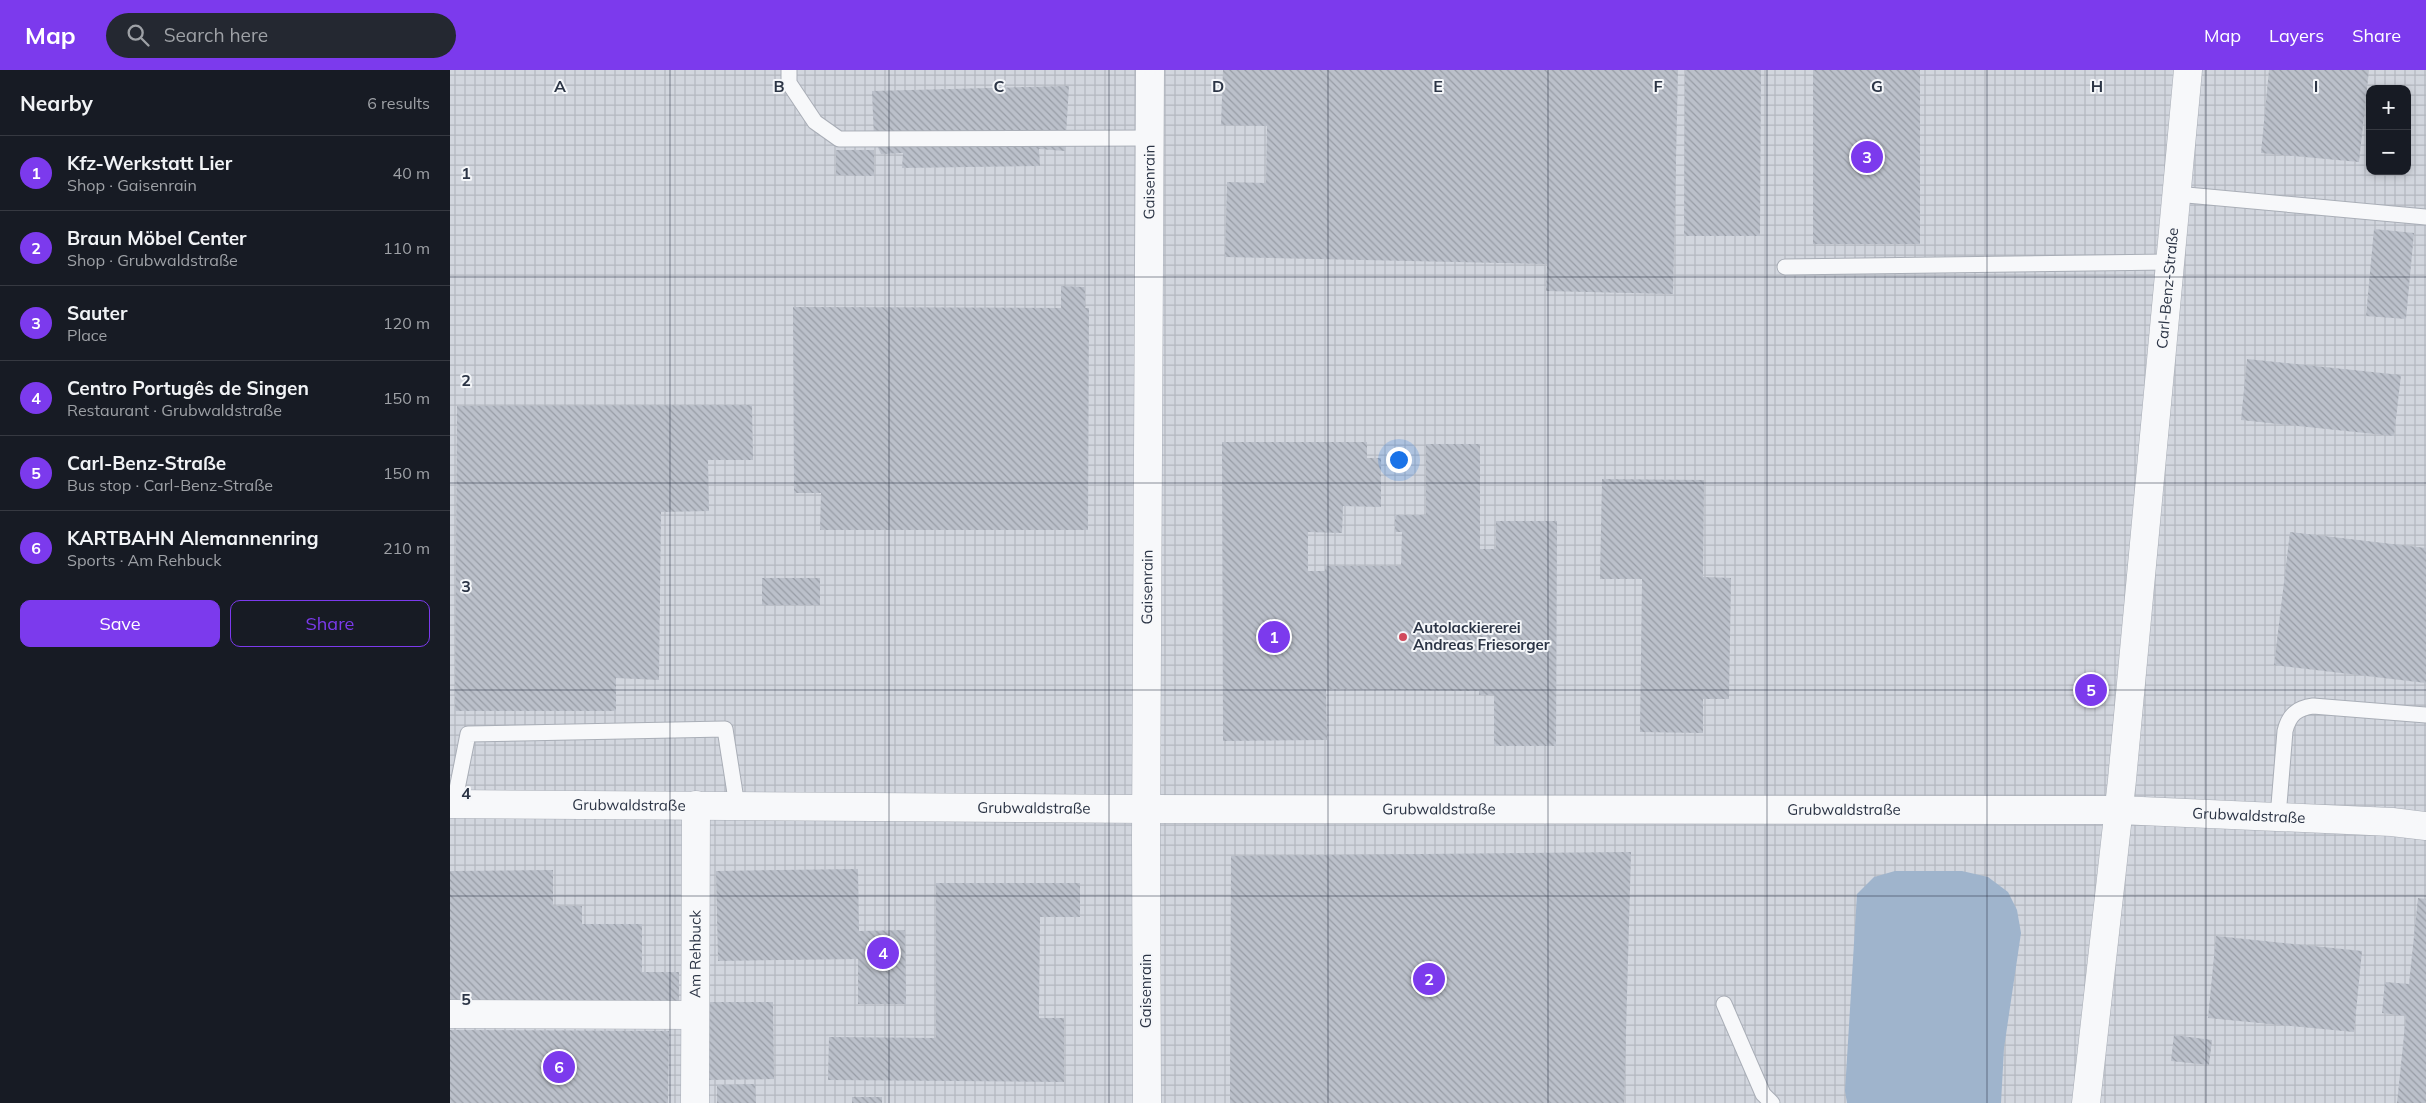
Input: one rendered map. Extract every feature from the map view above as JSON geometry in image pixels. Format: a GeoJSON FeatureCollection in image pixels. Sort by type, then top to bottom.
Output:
{"type":"FeatureCollection","features":[{"type":"Feature","properties":{"kind":"street","name":"Gaisenrain"},"geometry":{"type":"LineString","coordinates":[[1147,1103],[1146,809],[1150,70]]}},
{"type":"Feature","properties":{"kind":"street","name":"Carl-Benz-Straße"},"geometry":{"type":"LineString","coordinates":[[2086,1103],[2119,810],[2188,70]]}},
{"type":"Feature","properties":{"kind":"street","name":"Grubwaldstraße"},"geometry":{"type":"LineString","coordinates":[[452,804],[1146,809],[2119,810],[2392,822],[2426,826]]}},
{"type":"Feature","properties":{"kind":"street","name":"Am Rehbuck"},"geometry":{"type":"LineString","coordinates":[[695,1103],[696,805]]}},
{"type":"Feature","properties":{"kind":"street"},"geometry":{"type":"LineString","coordinates":[[450,1014],[694,1015]]}},
{"type":"Feature","properties":{"kind":"lane"},"geometry":{"type":"LineString","coordinates":[[789,70],[789,83],[815,122],[839,139],[1150,138]]}},
{"type":"Feature","properties":{"kind":"lane"},"geometry":{"type":"LineString","coordinates":[[2176,194],[2426,217]]}},
{"type":"Feature","properties":{"kind":"lane"},"geometry":{"type":"LineString","coordinates":[[1785,267],[2169,262]]}},
{"type":"Feature","properties":{"kind":"lane"},"geometry":{"type":"LineString","coordinates":[[2278,817],[2285,731],[2288,720],[2294,712],[2303,707],[2313,706],[2426,715]]}},
{"type":"Feature","properties":{"kind":"lane"},"geometry":{"type":"LineString","coordinates":[[452,804],[468,734],[725,729],[737,806]]}},
{"type":"Feature","properties":{"kind":"lane"},"geometry":{"type":"LineString","coordinates":[[1724,1004],[1763,1094],[1772,1103]]}},
{"type":"Feature","properties":{"kind":"shaded area"},"geometry":{"type":"Polygon","coordinates":[[[450,70],[2426,70],[2426,1103],[450,1103],[450,70]]]}},
{"type":"Feature","properties":{"kind":"water"},"geometry":{"type":"Polygon","coordinates":[[[1895,871],[1962,871],[1988,877],[2008,892],[2017,910],[2021,933],[2004,1048],[2001,1103],[1847,1103],[1845,1091],[1857,894],[1874,877],[1895,871]]]}},
{"type":"Feature","properties":{"kind":"building"},"geometry":{"type":"Polygon","coordinates":[[[1223,70],[1678,70],[1673,294],[1546,291],[1547,264],[1225,257],[1227,182],[1266,183],[1267,126],[1221,125],[1223,70]]]}},
{"type":"Feature","properties":{"kind":"building"},"geometry":{"type":"Polygon","coordinates":[[[1685,70],[1761,70],[1760,236],[1684,236],[1685,70]]]}},
{"type":"Feature","properties":{"kind":"building"},"geometry":{"type":"Polygon","coordinates":[[[1813,70],[1920,70],[1920,244],[1813,244],[1813,70]]]}},
{"type":"Feature","properties":{"kind":"building"},"geometry":{"type":"Polygon","coordinates":[[[2269,70],[2369,70],[2359,162],[2261,153],[2269,70]]]}},
{"type":"Feature","properties":{"kind":"building"},"geometry":{"type":"Polygon","coordinates":[[[1069,86],[1065,151],[1039,149],[1040,166],[902,168],[903,153],[881,154],[874,139],[872,91],[1069,86]]]}},
{"type":"Feature","properties":{"kind":"building"},"geometry":{"type":"Polygon","coordinates":[[[836,150],[874,150],[874,176],[836,175],[836,150]]]}},
{"type":"Feature","properties":{"kind":"building"},"geometry":{"type":"Polygon","coordinates":[[[2374,229],[2414,233],[2406,319],[2366,316],[2374,229]]]}},
{"type":"Feature","properties":{"kind":"building"},"geometry":{"type":"Polygon","coordinates":[[[1061,286],[1085,287],[1085,308],[1089,308],[1088,530],[820,530],[821,493],[794,493],[793,307],[1061,308],[1061,286]]]}},
{"type":"Feature","properties":{"kind":"building"},"geometry":{"type":"Polygon","coordinates":[[[2247,359],[2401,375],[2394,436],[2241,420],[2247,359]]]}},
{"type":"Feature","properties":{"kind":"building"},"geometry":{"type":"Polygon","coordinates":[[[752,405],[753,460],[708,460],[709,511],[661,512],[659,680],[616,678],[616,711],[455,711],[457,406],[752,405]]]}},
{"type":"Feature","properties":{"kind":"building"},"geometry":{"type":"Polygon","coordinates":[[[1222,442],[1367,442],[1367,458],[1381,458],[1381,507],[1343,506],[1342,533],[1308,532],[1308,571],[1325,571],[1325,566],[1401,566],[1402,532],[1395,532],[1395,515],[1426,515],[1426,444],[1480,444],[1480,549],[1496,549],[1496,521],[1557,521],[1556,746],[1494,746],[1494,695],[1479,695],[1479,691],[1326,689],[1327,740],[1223,741],[1222,442]]]}},
{"type":"Feature","properties":{"kind":"building"},"geometry":{"type":"Polygon","coordinates":[[[1602,479],[1704,480],[1703,577],[1731,578],[1729,699],[1703,699],[1703,733],[1640,732],[1642,579],[1600,579],[1602,479]]]}},
{"type":"Feature","properties":{"kind":"building"},"geometry":{"type":"Polygon","coordinates":[[[2290,532],[2426,548],[2426,683],[2274,665],[2290,532]]]}},
{"type":"Feature","properties":{"kind":"building"},"geometry":{"type":"Polygon","coordinates":[[[762,578],[820,578],[820,605],[762,605],[762,578]]]}},
{"type":"Feature","properties":{"kind":"building"},"geometry":{"type":"Polygon","coordinates":[[[1631,852],[1624,1103],[1230,1103],[1231,856],[1631,852]]]}},
{"type":"Feature","properties":{"kind":"building"},"geometry":{"type":"Polygon","coordinates":[[[858,869],[859,931],[905,930],[906,1004],[858,1004],[858,959],[718,961],[716,871],[858,869]]]}},
{"type":"Feature","properties":{"kind":"building"},"geometry":{"type":"Polygon","coordinates":[[[553,870],[553,906],[582,906],[582,924],[642,924],[642,972],[679,972],[679,1001],[450,1003],[450,871],[553,870]]]}},
{"type":"Feature","properties":{"kind":"building"},"geometry":{"type":"Polygon","coordinates":[[[936,883],[1080,883],[1080,917],[1040,917],[1039,1018],[1064,1018],[1064,1082],[828,1080],[829,1037],[936,1038],[936,883]]]}},
{"type":"Feature","properties":{"kind":"building"},"geometry":{"type":"Polygon","coordinates":[[[2418,898],[2426,899],[2426,1103],[2397,1103],[2406,1016],[2382,1013],[2385,982],[2409,984],[2418,898]]]}},
{"type":"Feature","properties":{"kind":"building"},"geometry":{"type":"Polygon","coordinates":[[[2216,936],[2362,951],[2354,1032],[2208,1018],[2216,936]]]}},
{"type":"Feature","properties":{"kind":"building"},"geometry":{"type":"Polygon","coordinates":[[[706,1002],[773,1002],[774,1079],[706,1080],[706,1002]]]}},
{"type":"Feature","properties":{"kind":"building"},"geometry":{"type":"Polygon","coordinates":[[[450,1030],[669,1031],[668,1103],[450,1103],[450,1030]]]}},
{"type":"Feature","properties":{"kind":"building"},"geometry":{"type":"Polygon","coordinates":[[[2174,1035],[2212,1040],[2209,1065],[2171,1061],[2174,1035]]]}},
{"type":"Feature","properties":{"kind":"building"},"geometry":{"type":"Polygon","coordinates":[[[755,1084],[756,1103],[717,1103],[717,1085],[755,1084]]]}},
{"type":"Feature","properties":{"kind":"building"},"geometry":{"type":"Polygon","coordinates":[[[852,1097],[882,1097],[882,1103],[852,1103],[852,1097]]]}},
{"type":"Feature","properties":{"kind":"place","name":"Sauter"},"geometry":{"type":"Point","coordinates":[1867,157]}},
{"type":"Feature","properties":{"kind":"place","name":"Kfz-Werkstatt Lier"},"geometry":{"type":"Point","coordinates":[1274,637]}},
{"type":"Feature","properties":{"kind":"place","name":"Autolackiererei Andreas Friesorger"},"geometry":{"type":"Point","coordinates":[1403,637]}},
{"type":"Feature","properties":{"kind":"place","name":"Carl-Benz-Straße"},"geometry":{"type":"Point","coordinates":[2091,690]}},
{"type":"Feature","properties":{"kind":"place","name":"Centro Portugês de Singen"},"geometry":{"type":"Point","coordinates":[883,953]}},
{"type":"Feature","properties":{"kind":"place","name":"Braun Möbel Center"},"geometry":{"type":"Point","coordinates":[1429,979]}},
{"type":"Feature","properties":{"kind":"place","name":"KARTBAHN Alemannenring"},"geometry":{"type":"Point","coordinates":[559,1067]}}]}
